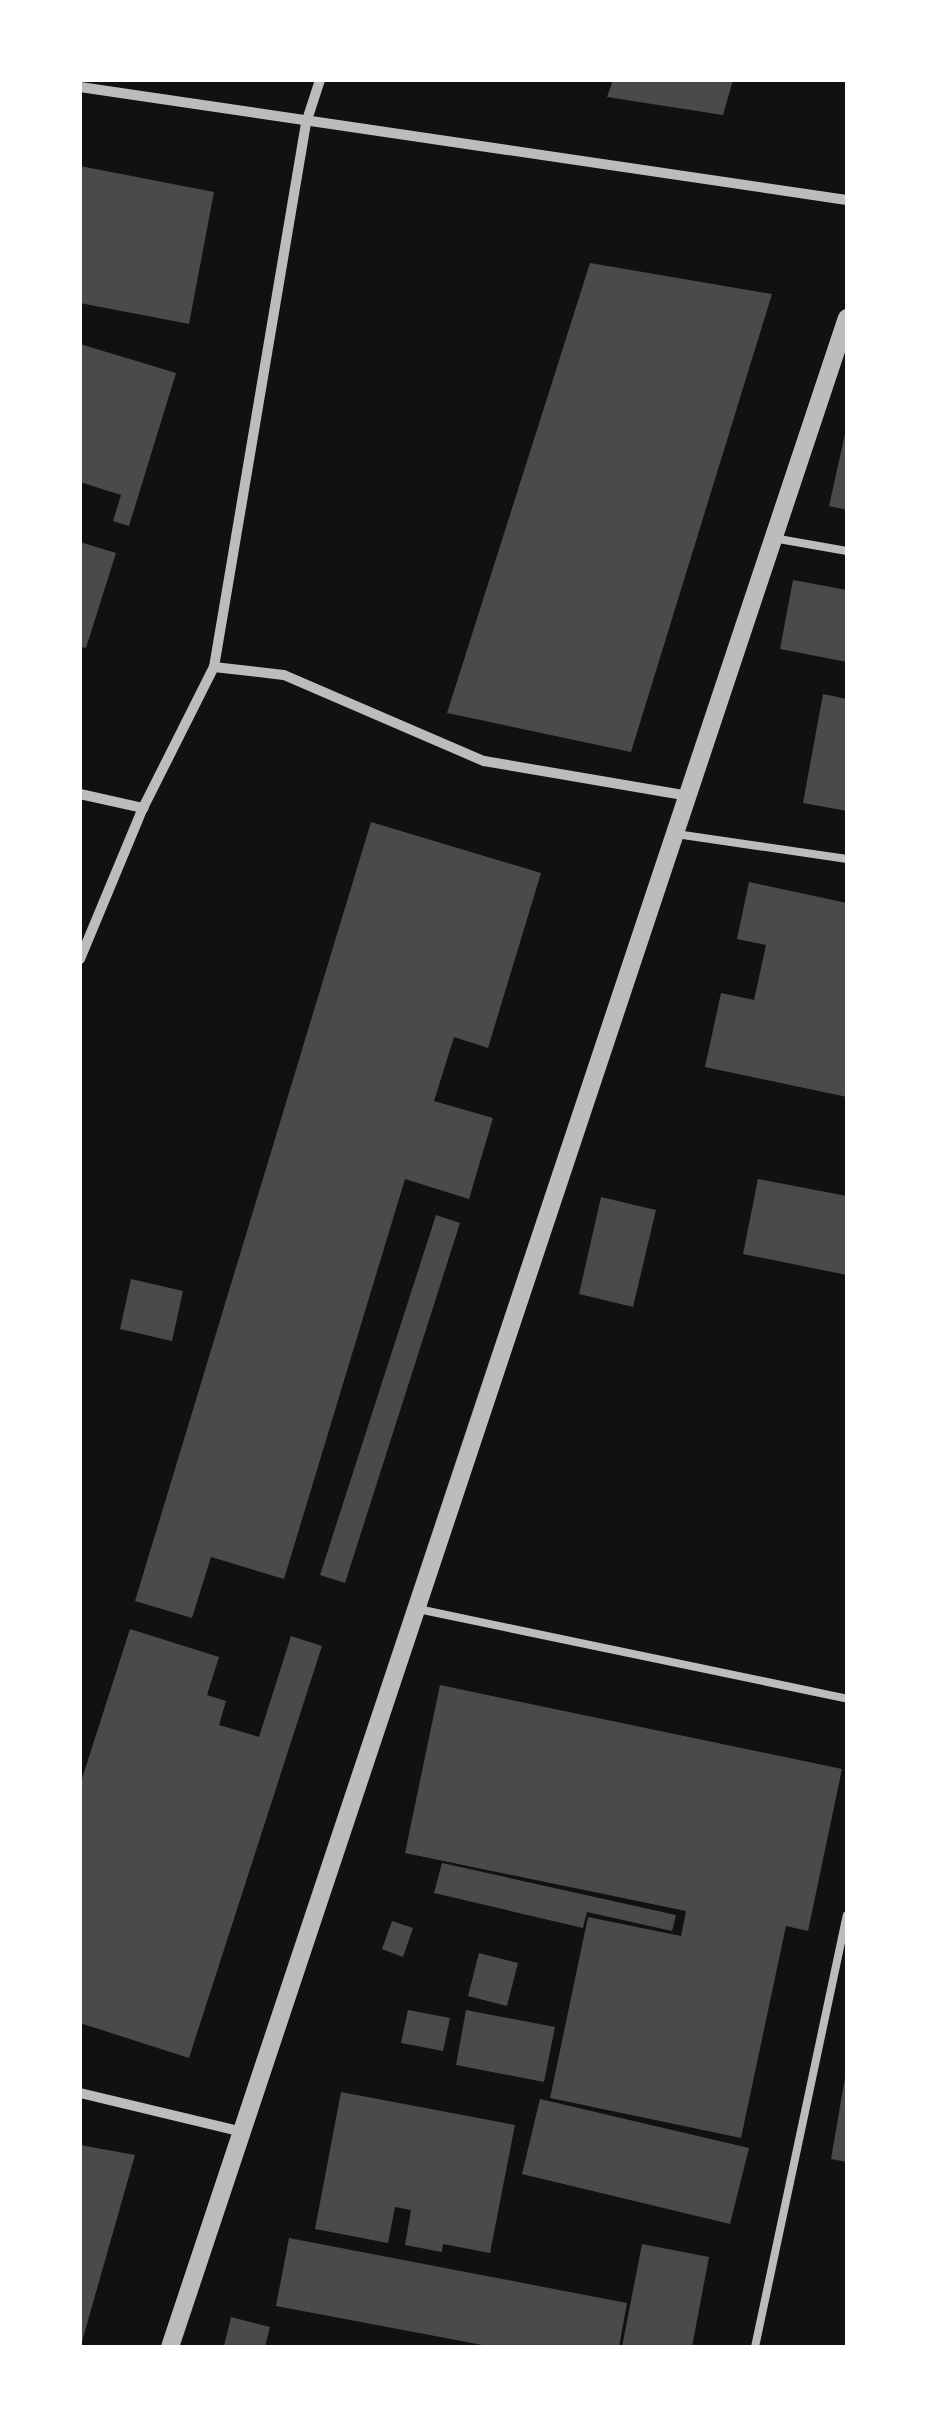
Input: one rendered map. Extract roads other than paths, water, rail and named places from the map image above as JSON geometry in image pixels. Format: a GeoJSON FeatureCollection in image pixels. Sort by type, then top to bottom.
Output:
{"type":"FeatureCollection","features":[{"type":"Feature","properties":{"kind":"street"},"geometry":{"type":"LineString","coordinates":[[80,958],[143,808],[214,666],[306,123],[320,80]]}},
{"type":"Feature","properties":{"kind":"street"},"geometry":{"type":"LineString","coordinates":[[80,87],[847,200]]}},
{"type":"Feature","properties":{"kind":"street"},"geometry":{"type":"LineString","coordinates":[[170,2347],[847,318]]}},
{"type":"Feature","properties":{"kind":"street"},"geometry":{"type":"LineString","coordinates":[[214,666],[284,675],[484,761],[690,796]]}},
{"type":"Feature","properties":{"kind":"street"},"geometry":{"type":"LineString","coordinates":[[80,794],[143,808]]}},
{"type":"Feature","properties":{"kind":"street"},"geometry":{"type":"LineString","coordinates":[[80,2093],[243,2133]]}},
{"type":"Feature","properties":{"kind":"lane"},"geometry":{"type":"LineString","coordinates":[[771,538],[847,551]]}},
{"type":"Feature","properties":{"kind":"lane"},"geometry":{"type":"LineString","coordinates":[[676,834],[847,859]]}},
{"type":"Feature","properties":{"kind":"lane"},"geometry":{"type":"LineString","coordinates":[[418,1609],[847,1699]]}},
{"type":"Feature","properties":{"kind":"lane"},"geometry":{"type":"LineString","coordinates":[[755,2347],[847,1916]]}}]}
